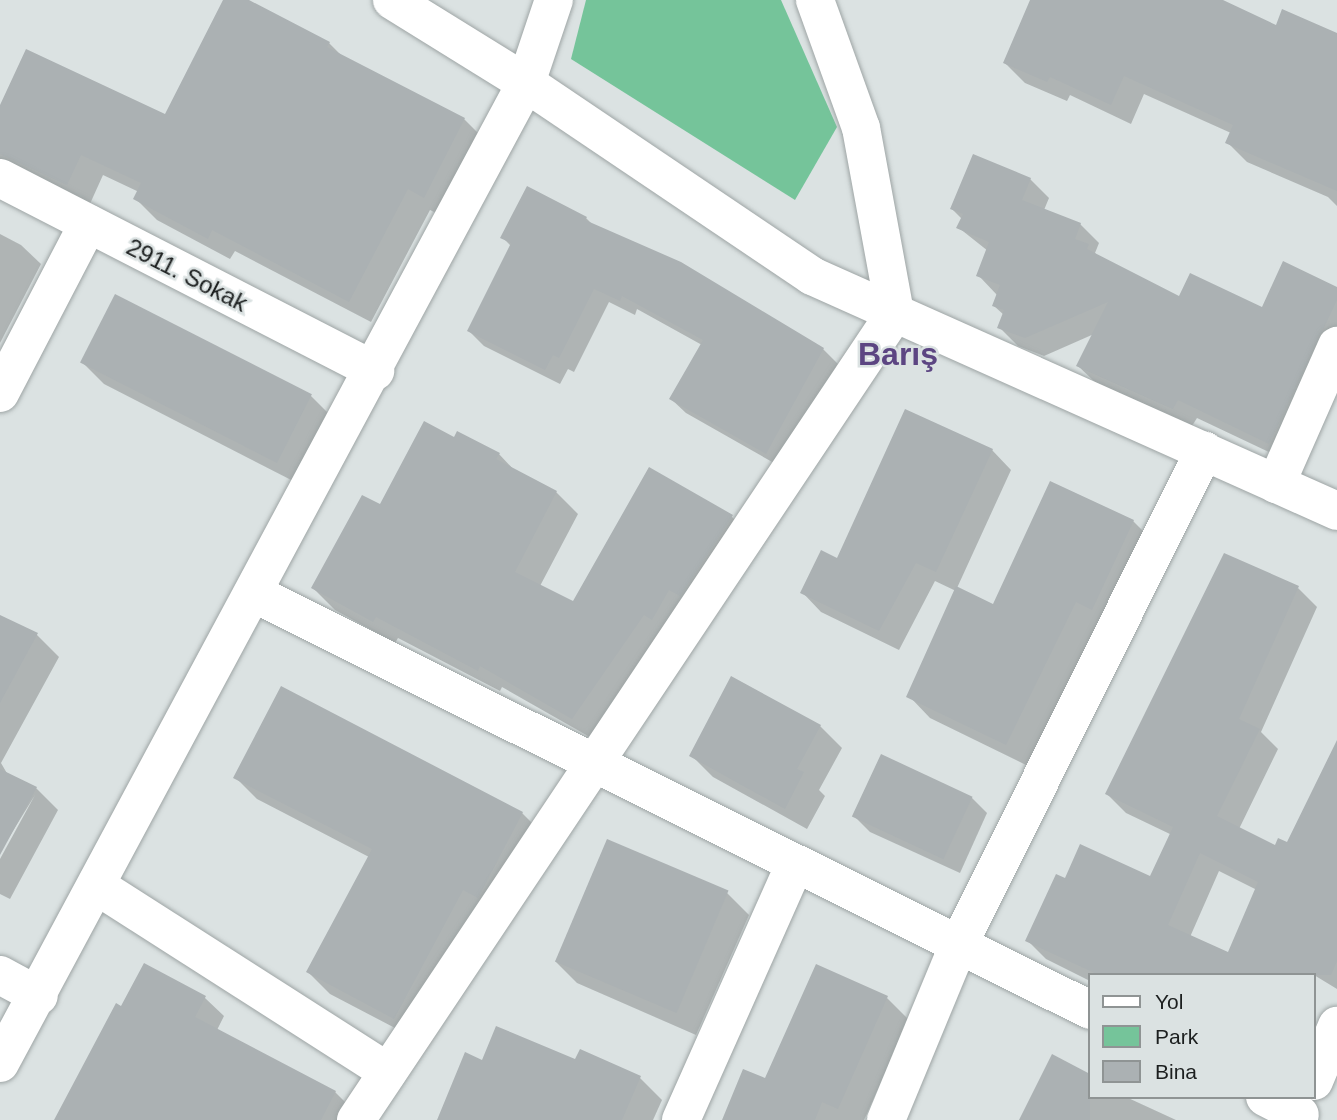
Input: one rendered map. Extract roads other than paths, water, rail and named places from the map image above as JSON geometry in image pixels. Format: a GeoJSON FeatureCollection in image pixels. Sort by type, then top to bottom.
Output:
{"type":"FeatureCollection","features":[{"type":"Feature","properties":{"kind":"street"},"geometry":{"type":"LineString","coordinates":[[392,0],[526,83],[812,276],[1337,511]]}},
{"type":"Feature","properties":{"kind":"street"},"geometry":{"type":"LineString","coordinates":[[0,1063],[39,996],[253,593],[375,371],[526,83],[554,0]]}},
{"type":"Feature","properties":{"kind":"street"},"geometry":{"type":"LineString","coordinates":[[356,1120],[895,313],[861,128],[815,0]]}},
{"type":"Feature","properties":{"kind":"street","name":"2911. Sokak"},"geometry":{"type":"LineString","coordinates":[[0,178],[375,371]]}},
{"type":"Feature","properties":{"kind":"street"},"geometry":{"type":"LineString","coordinates":[[0,393],[88,224]]}},
{"type":"Feature","properties":{"kind":"street"},"geometry":{"type":"LineString","coordinates":[[1276,484],[1337,345]]}},
{"type":"Feature","properties":{"kind":"street"},"geometry":{"type":"LineString","coordinates":[[886,1120],[959,944],[1204,451]]}},
{"type":"Feature","properties":{"kind":"street"},"geometry":{"type":"LineString","coordinates":[[253,593],[1088,1009]]}},
{"type":"Feature","properties":{"kind":"street"},"geometry":{"type":"LineString","coordinates":[[681,1120],[794,864]]}},
{"type":"Feature","properties":{"kind":"street"},"geometry":{"type":"LineString","coordinates":[[97,886],[388,1072]]}},
{"type":"Feature","properties":{"kind":"street"},"geometry":{"type":"LineString","coordinates":[[0,975],[39,996]]}},
{"type":"Feature","properties":{"kind":"street"},"geometry":{"type":"LineString","coordinates":[[1316,1077],[1336,1030]]}},
{"type":"Feature","properties":{"kind":"street"},"geometry":{"type":"LineString","coordinates":[[1278,1099],[1305,1103]]}},
{"type":"Feature","properties":{"kind":"district","name":"Barış"},"geometry":{"type":"Point","coordinates":[898,354]}}]}
